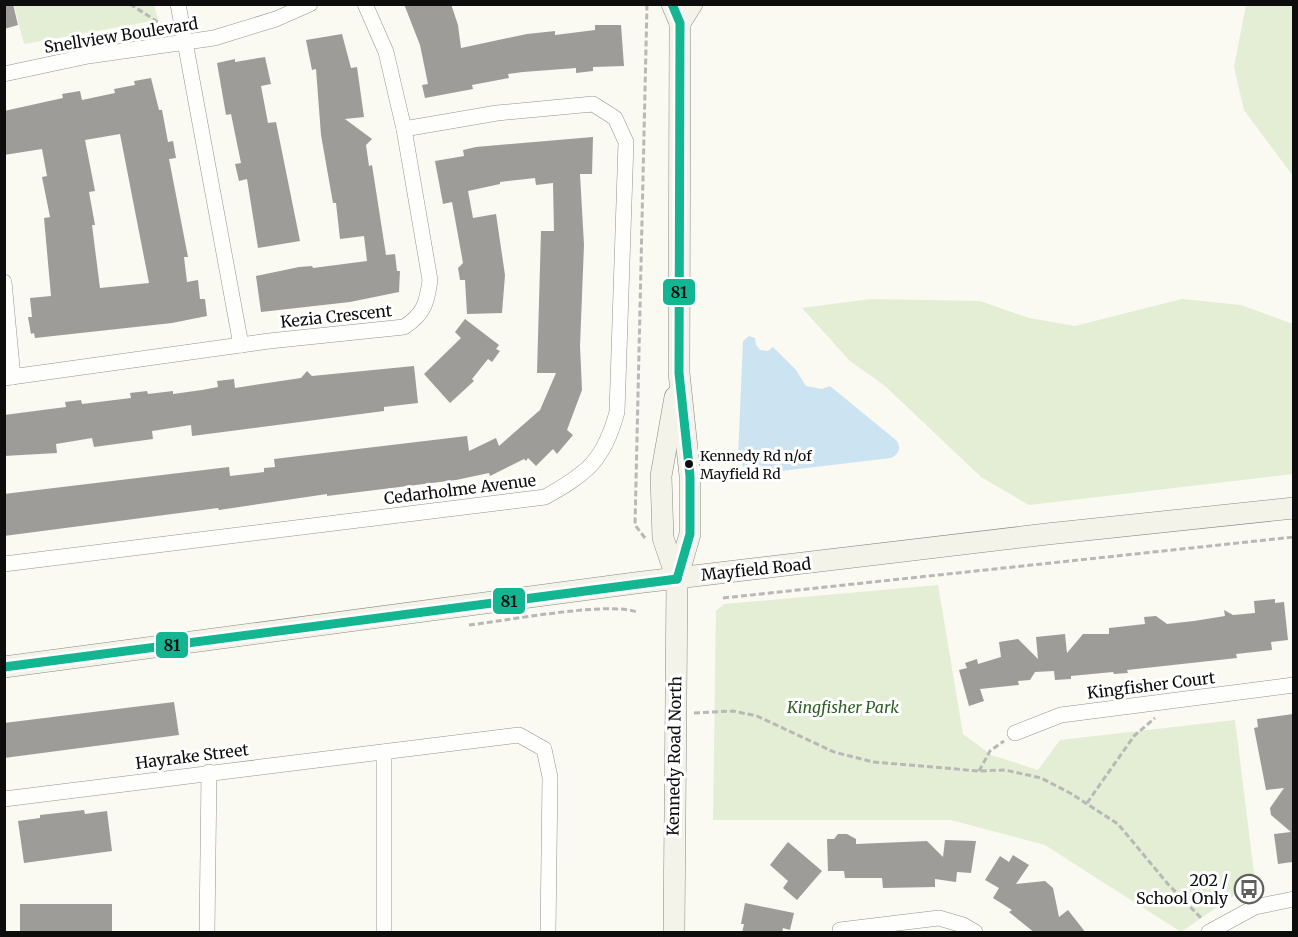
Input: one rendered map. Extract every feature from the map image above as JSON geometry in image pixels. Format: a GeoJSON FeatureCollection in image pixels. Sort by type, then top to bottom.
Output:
{"type":"FeatureCollection","features":[{"type":"Feature","properties":{"kind":"main road"},"geometry":{"type":"LineString","coordinates":[[677,579],[690,534],[690,476],[679,373],[676,14],[692,4]]}},
{"type":"Feature","properties":{"kind":"main road"},"geometry":{"type":"LineString","coordinates":[[677,579],[663,538],[661,476],[679,373]]}},
{"type":"Feature","properties":{"kind":"main road","name":"Mayfield Road"},"geometry":{"type":"LineString","coordinates":[[4,667],[677,579],[1047,534],[1293,508]]}},
{"type":"Feature","properties":{"kind":"main road","name":"Kennedy Road North"},"geometry":{"type":"LineString","coordinates":[[674,933],[674,714],[677,579]]}},
{"type":"Feature","properties":{"kind":"street"},"geometry":{"type":"LineString","coordinates":[[4,282],[9,378],[241,345],[178,4]]}},
{"type":"Feature","properties":{"kind":"street","name":"Snellview Boulevard"},"geometry":{"type":"LineString","coordinates":[[4,74],[87,56],[185,40],[214,38],[276,20],[310,4]]}},
{"type":"Feature","properties":{"kind":"street","name":"Kezia Crescent"},"geometry":{"type":"LineString","coordinates":[[241,345],[404,327],[418,317],[427,304],[430,280],[405,129],[386,52],[365,4]]}},
{"type":"Feature","properties":{"kind":"street","name":"Cedarholme Avenue"},"geometry":{"type":"LineString","coordinates":[[4,564],[546,497],[574,481],[592,465],[609,442],[617,412],[626,142],[615,118],[593,104],[497,113],[405,129]]}},
{"type":"Feature","properties":{"kind":"street","name":"Kingfisher Court"},"geometry":{"type":"LineString","coordinates":[[1015,733],[1061,715],[1293,685]]}},
{"type":"Feature","properties":{"kind":"street","name":"Hayrake Street"},"geometry":{"type":"LineString","coordinates":[[4,799],[519,735],[544,749],[550,777],[548,933]]}},
{"type":"Feature","properties":{"kind":"street"},"geometry":{"type":"LineString","coordinates":[[384,752],[384,933]]}},
{"type":"Feature","properties":{"kind":"street"},"geometry":{"type":"LineString","coordinates":[[207,933],[209,772]]}},
{"type":"Feature","properties":{"kind":"street"},"geometry":{"type":"LineString","coordinates":[[1206,926],[1255,907],[1293,899]]}},
{"type":"Feature","properties":{"kind":"street"},"geometry":{"type":"LineString","coordinates":[[840,930],[939,918],[963,925],[975,933]]}},
{"type":"Feature","properties":{"kind":"path"},"geometry":{"type":"LineString","coordinates":[[130,4],[161,24]]}},
{"type":"Feature","properties":{"kind":"path"},"geometry":{"type":"LineString","coordinates":[[647,4],[635,525],[647,539]]}},
{"type":"Feature","properties":{"kind":"path"},"geometry":{"type":"LineString","coordinates":[[723,598],[1293,537]]}},
{"type":"Feature","properties":{"kind":"path"},"geometry":{"type":"LineString","coordinates":[[1087,803],[1134,736],[1177,700]]}},
{"type":"Feature","properties":{"kind":"path"},"geometry":{"type":"LineString","coordinates":[[674,714],[733,711],[758,716],[834,752],[873,762],[979,771],[1005,770],[1041,778],[1087,803],[1118,824],[1206,926]]}},
{"type":"Feature","properties":{"kind":"path"},"geometry":{"type":"LineString","coordinates":[[979,771],[990,751],[1015,733]]}},
{"type":"Feature","properties":{"kind":"green space"},"geometry":{"type":"Polygon","coordinates":[[[14,5],[154,5],[158,20],[24,44],[14,5]]]}},
{"type":"Feature","properties":{"kind":"green space"},"geometry":{"type":"Polygon","coordinates":[[[1246,5],[1293,5],[1293,176],[1244,110],[1234,67],[1246,5]]]}},
{"type":"Feature","properties":{"kind":"green space"},"geometry":{"type":"Polygon","coordinates":[[[871,299],[980,301],[1029,318],[1075,326],[1182,299],[1241,305],[1293,324],[1293,474],[1029,505],[981,477],[884,385],[850,361],[802,308],[871,299]]]}},
{"type":"Feature","properties":{"kind":"green space","name":"Kingfisher Park"},"geometry":{"type":"Polygon","coordinates":[[[938,585],[963,734],[991,755],[1038,770],[1060,740],[1235,720],[1255,881],[1181,932],[1045,845],[951,820],[713,820],[716,611],[724,604],[938,585]]]}},
{"type":"Feature","properties":{"kind":"water"},"geometry":{"type":"Polygon","coordinates":[[[749,336],[755,338],[760,350],[768,351],[773,347],[796,370],[806,386],[822,389],[830,386],[897,441],[899,446],[897,453],[891,458],[755,474],[745,470],[738,457],[743,341],[749,336]]]}},
{"type":"Feature","properties":{"kind":"building"},"geometry":{"type":"Polygon","coordinates":[[[4,4],[13,4],[18,25],[4,29],[4,4]]]}},
{"type":"Feature","properties":{"kind":"building"},"geometry":{"type":"Polygon","coordinates":[[[404,4],[451,4],[458,25],[461,48],[527,34],[555,31],[555,35],[595,30],[595,25],[621,25],[624,66],[593,67],[593,71],[576,73],[576,68],[508,74],[509,78],[472,85],[473,89],[425,98],[422,85],[428,84],[420,45],[404,4]]]}},
{"type":"Feature","properties":{"kind":"building"},"geometry":{"type":"Polygon","coordinates":[[[342,34],[351,68],[357,67],[364,117],[345,119],[372,139],[366,145],[369,166],[372,165],[386,255],[395,254],[397,271],[400,271],[399,292],[350,302],[261,312],[256,276],[299,267],[312,266],[313,268],[367,261],[364,236],[340,239],[336,203],[333,203],[321,135],[316,69],[312,70],[306,40],[342,34]]]}},
{"type":"Feature","properties":{"kind":"building"},"geometry":{"type":"Polygon","coordinates":[[[265,57],[271,84],[261,86],[268,123],[276,122],[300,241],[258,248],[247,179],[239,181],[235,164],[241,163],[231,114],[226,115],[217,63],[265,57]]]}},
{"type":"Feature","properties":{"kind":"building"},"geometry":{"type":"Polygon","coordinates":[[[151,78],[159,110],[162,110],[168,142],[173,141],[176,158],[169,159],[188,257],[184,257],[187,282],[198,280],[200,299],[205,299],[207,316],[172,323],[35,338],[34,333],[31,334],[28,317],[32,317],[30,298],[51,296],[44,218],[50,217],[42,177],[47,176],[42,149],[4,155],[4,111],[63,98],[62,94],[80,91],[82,100],[115,93],[114,89],[135,85],[134,81],[151,78]],[[120,134],[85,140],[95,191],[89,192],[95,225],[92,225],[100,288],[149,283],[120,134]]]}},
{"type":"Feature","properties":{"kind":"building"},"geometry":{"type":"Polygon","coordinates":[[[593,137],[592,174],[580,174],[584,245],[580,346],[582,390],[567,430],[573,435],[557,454],[553,449],[536,466],[528,458],[526,461],[524,459],[490,476],[489,473],[456,480],[327,496],[327,494],[219,510],[218,508],[4,536],[4,494],[229,467],[230,476],[264,472],[264,468],[275,467],[274,459],[467,436],[469,451],[496,438],[499,446],[540,410],[556,373],[537,373],[541,231],[554,231],[553,183],[536,185],[535,178],[500,182],[500,184],[468,191],[473,218],[496,214],[505,275],[502,313],[467,314],[465,280],[460,280],[458,268],[463,263],[452,202],[443,204],[435,161],[464,156],[463,150],[476,147],[593,137]]]}},
{"type":"Feature","properties":{"kind":"building"},"geometry":{"type":"Polygon","coordinates":[[[465,319],[499,345],[496,349],[500,351],[492,362],[488,359],[472,379],[474,381],[450,403],[424,374],[461,338],[455,332],[465,319]]]}},
{"type":"Feature","properties":{"kind":"building"},"geometry":{"type":"Polygon","coordinates":[[[414,366],[418,403],[384,407],[384,411],[192,436],[191,425],[152,431],[153,439],[94,447],[92,438],[56,444],[57,453],[4,456],[4,415],[66,407],[65,402],[81,400],[82,404],[131,398],[130,393],[147,391],[148,394],[173,391],[173,394],[202,390],[218,387],[217,381],[234,379],[235,388],[301,378],[307,371],[312,376],[414,366]]]}},
{"type":"Feature","properties":{"kind":"building"},"geometry":{"type":"Polygon","coordinates":[[[1275,599],[1275,603],[1284,602],[1288,640],[1271,642],[1272,650],[1236,654],[1237,658],[1127,670],[1128,673],[1071,676],[1071,679],[1055,680],[1054,671],[1035,672],[1030,680],[1018,681],[1019,685],[980,689],[984,701],[969,706],[959,670],[967,668],[965,663],[977,659],[978,664],[1001,657],[999,642],[1018,639],[1038,659],[1036,637],[1065,634],[1067,653],[1083,634],[1109,634],[1109,628],[1145,624],[1144,617],[1156,616],[1167,624],[1225,616],[1224,610],[1233,615],[1255,613],[1254,601],[1275,599]]]}},
{"type":"Feature","properties":{"kind":"building"},"geometry":{"type":"Polygon","coordinates":[[[174,702],[179,735],[4,758],[4,723],[174,702]]]}},
{"type":"Feature","properties":{"kind":"building"},"geometry":{"type":"Polygon","coordinates":[[[1293,714],[1293,859],[1292,862],[1278,864],[1274,834],[1291,832],[1271,815],[1270,808],[1284,788],[1266,790],[1254,728],[1258,727],[1257,719],[1293,714]]]}},
{"type":"Feature","properties":{"kind":"building"},"geometry":{"type":"Polygon","coordinates":[[[84,810],[85,814],[107,811],[112,851],[24,863],[18,821],[40,818],[40,815],[84,810]]]}},
{"type":"Feature","properties":{"kind":"building"},"geometry":{"type":"Polygon","coordinates":[[[838,834],[847,834],[856,839],[856,844],[927,841],[943,857],[945,840],[976,841],[971,873],[957,872],[956,882],[935,879],[935,887],[883,888],[882,878],[845,878],[844,871],[828,871],[827,839],[834,839],[838,834]]]}},
{"type":"Feature","properties":{"kind":"building"},"geometry":{"type":"Polygon","coordinates":[[[788,842],[822,871],[797,900],[783,888],[788,881],[770,865],[788,842]]]}},
{"type":"Feature","properties":{"kind":"building"},"geometry":{"type":"Polygon","coordinates":[[[1013,855],[1029,865],[1016,884],[1045,881],[1053,888],[1059,917],[1068,910],[1086,933],[1035,933],[1009,912],[1012,910],[993,898],[999,888],[985,880],[1000,856],[1009,862],[1013,855]]]}},
{"type":"Feature","properties":{"kind":"building"},"geometry":{"type":"Polygon","coordinates":[[[745,903],[794,913],[790,930],[783,928],[782,933],[742,933],[744,924],[741,924],[745,903]]]}},
{"type":"Feature","properties":{"kind":"building"},"geometry":{"type":"Polygon","coordinates":[[[20,904],[112,904],[112,933],[20,933],[20,904]]]}},
{"type":"Feature","properties":{"kind":"transit line","name":"81"},"geometry":{"type":"LineString","coordinates":[[672,4],[680,23],[679,373],[690,476],[690,534],[677,579]]}},
{"type":"Feature","properties":{"kind":"transit line","name":"81"},"geometry":{"type":"LineString","coordinates":[[4,667],[677,579]]}},
{"type":"Feature","properties":{"kind":"place","name":"Kennedy Rd n/of Mayfield Rd"},"geometry":{"type":"Point","coordinates":[689,464]}},
{"type":"Feature","properties":{"kind":"place","name":"202 / School Only"},"geometry":{"type":"Point","coordinates":[1249,889]}}]}
